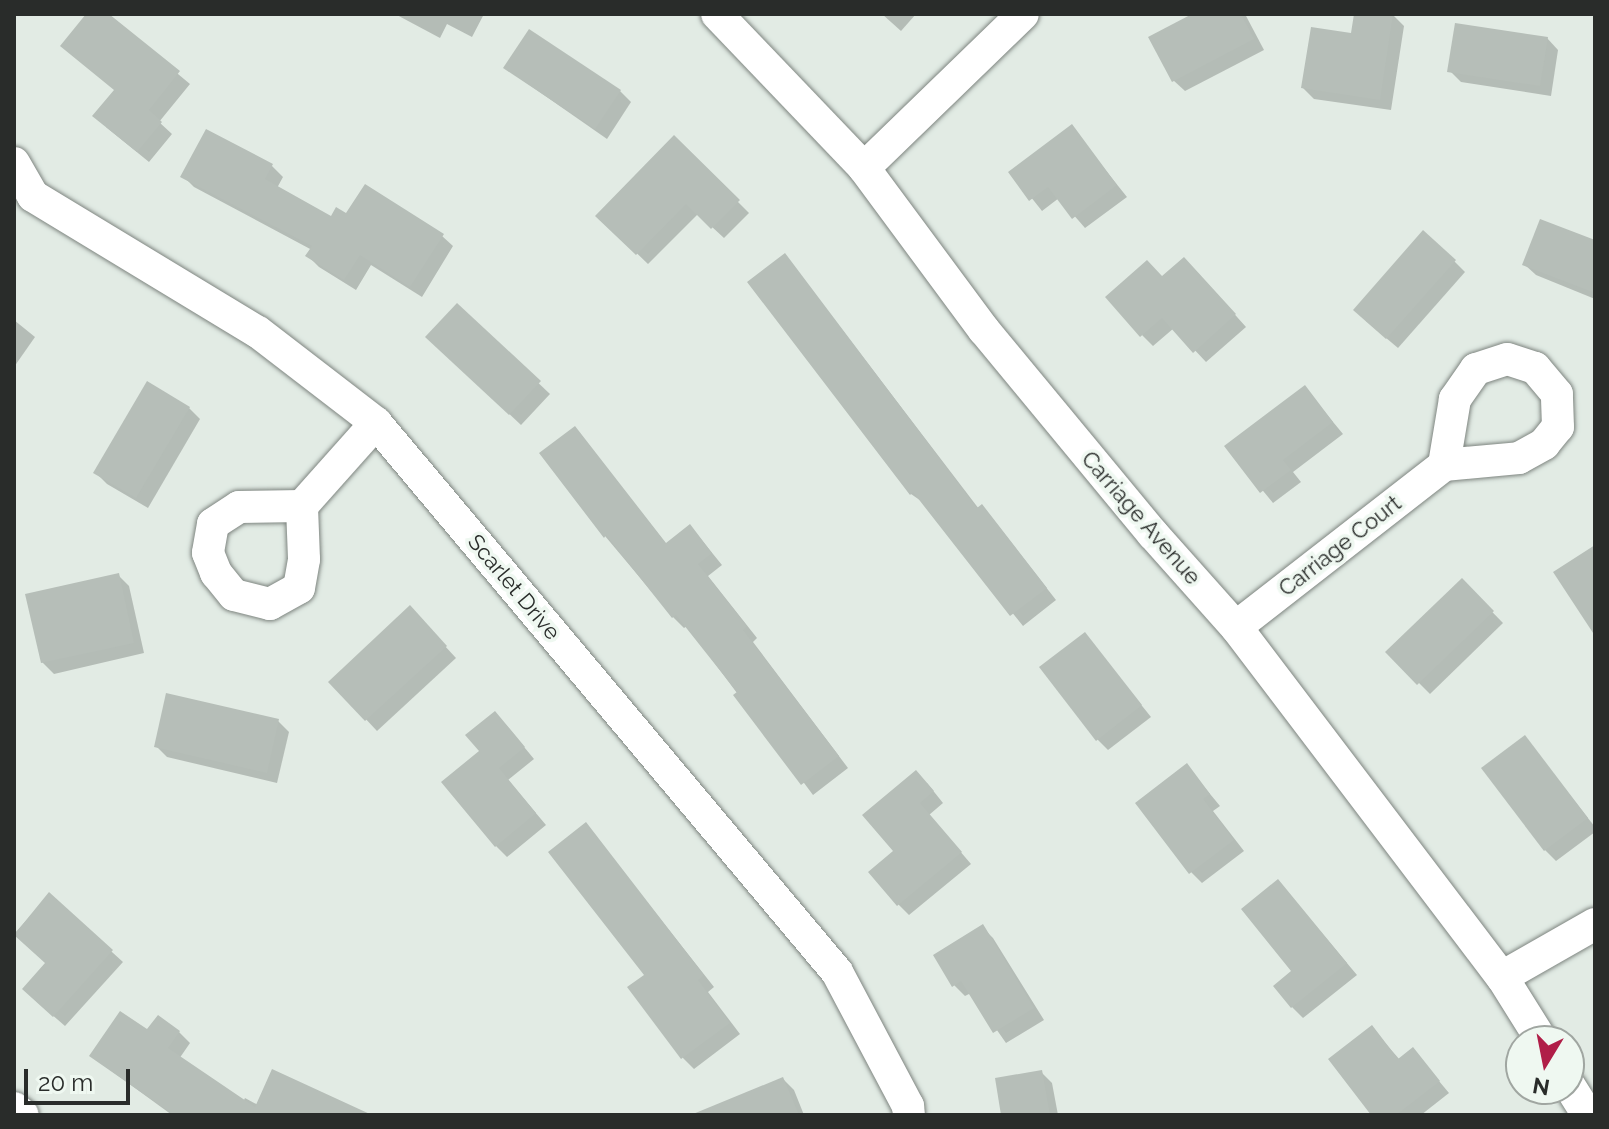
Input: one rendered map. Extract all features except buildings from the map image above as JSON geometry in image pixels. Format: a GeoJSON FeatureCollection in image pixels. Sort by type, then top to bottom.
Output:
{"type":"FeatureCollection","features":[{"type":"Feature","properties":{"kind":"street","name":"Carriage Avenue"},"geometry":{"type":"LineString","coordinates":[[717,14],[864,168],[984,330],[1153,534],[1236,627],[1369,806],[1502,977],[1532,1025]]}},
{"type":"Feature","properties":{"kind":"street"},"geometry":{"type":"LineString","coordinates":[[864,168],[1023,14]]}},
{"type":"Feature","properties":{"kind":"street","name":"Scarlet Drive"},"geometry":{"type":"LineString","coordinates":[[14,163],[33,196],[258,332],[376,423],[837,972],[908,1106],[909,1115]]}},
{"type":"Feature","properties":{"kind":"street"},"geometry":{"type":"LineString","coordinates":[[302,506],[376,423]]}},
{"type":"Feature","properties":{"kind":"street","name":"Carriage Court"},"geometry":{"type":"LineString","coordinates":[[1236,627],[1444,465]]}},
{"type":"Feature","properties":{"kind":"street"},"geometry":{"type":"LineString","coordinates":[[1502,977],[1595,924]]}},
{"type":"Feature","properties":{"kind":"street"},"geometry":{"type":"LineString","coordinates":[[14,1108],[23,1115]]}}]}
